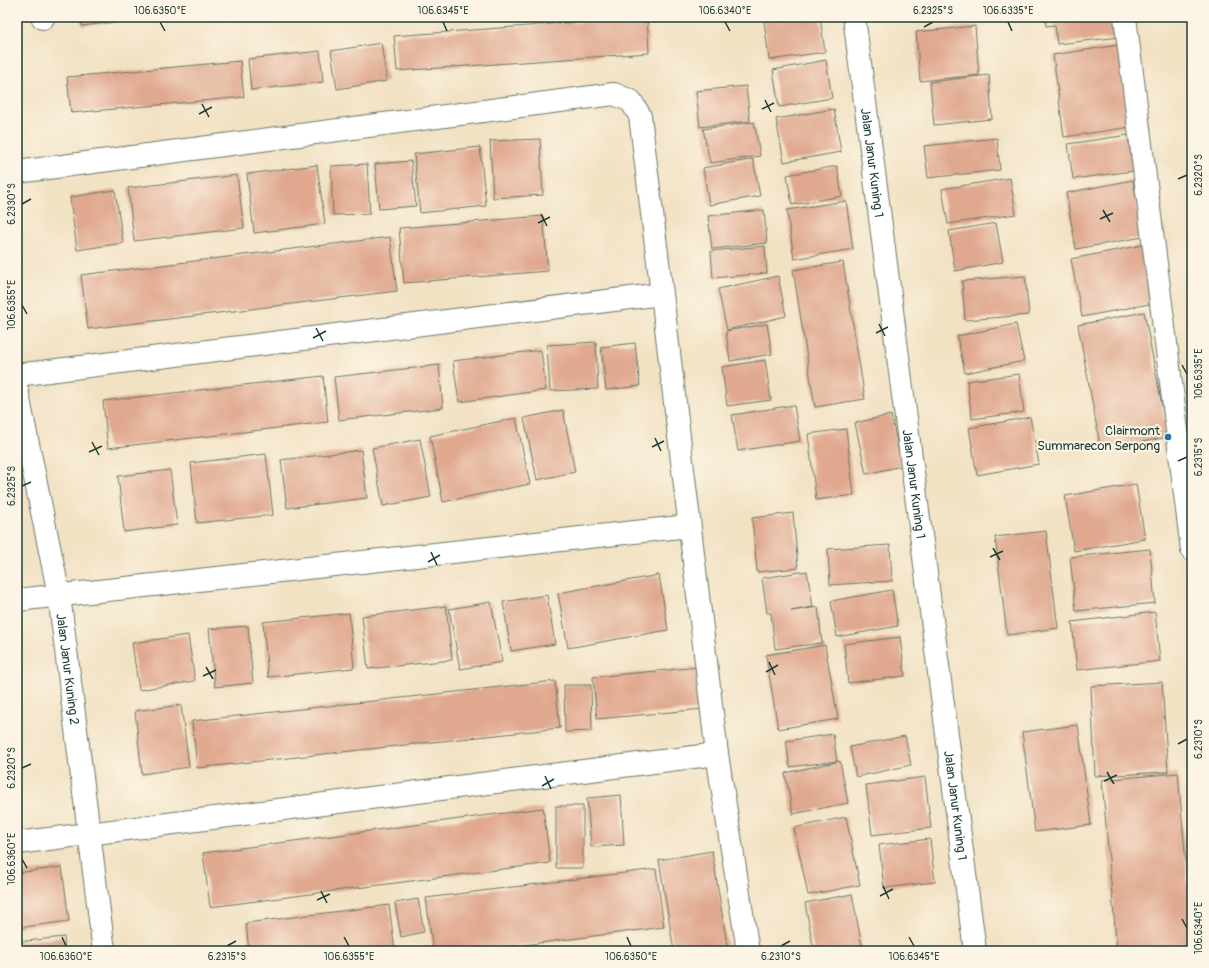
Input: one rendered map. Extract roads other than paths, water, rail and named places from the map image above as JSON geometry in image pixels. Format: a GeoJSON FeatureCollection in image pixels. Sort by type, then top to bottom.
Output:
{"type":"FeatureCollection","features":[{"type":"Feature","properties":{"kind":"street","name":"Jalan Janur Kuning 1"},"geometry":{"type":"LineString","coordinates":[[854,17],[975,951]]}},
{"type":"Feature","properties":{"kind":"street"},"geometry":{"type":"LineString","coordinates":[[1125,17],[1192,550]]}},
{"type":"Feature","properties":{"kind":"street"},"geometry":{"type":"LineString","coordinates":[[17,172],[614,94],[631,101],[640,116],[717,754],[748,951]]}},
{"type":"Feature","properties":{"kind":"street"},"geometry":{"type":"LineString","coordinates":[[17,375],[662,294]]}},
{"type":"Feature","properties":{"kind":"street","name":"Jalan Janur Kuning 2"},"geometry":{"type":"LineString","coordinates":[[17,390],[59,596],[104,951]]}},
{"type":"Feature","properties":{"kind":"street"},"geometry":{"type":"LineString","coordinates":[[17,600],[689,526]]}},
{"type":"Feature","properties":{"kind":"street"},"geometry":{"type":"LineString","coordinates":[[17,843],[717,754]]}},
{"type":"Feature","properties":{"kind":"place","name":"Clairmont Summarecon Serpong"},"geometry":{"type":"Point","coordinates":[1168,437]}}]}
